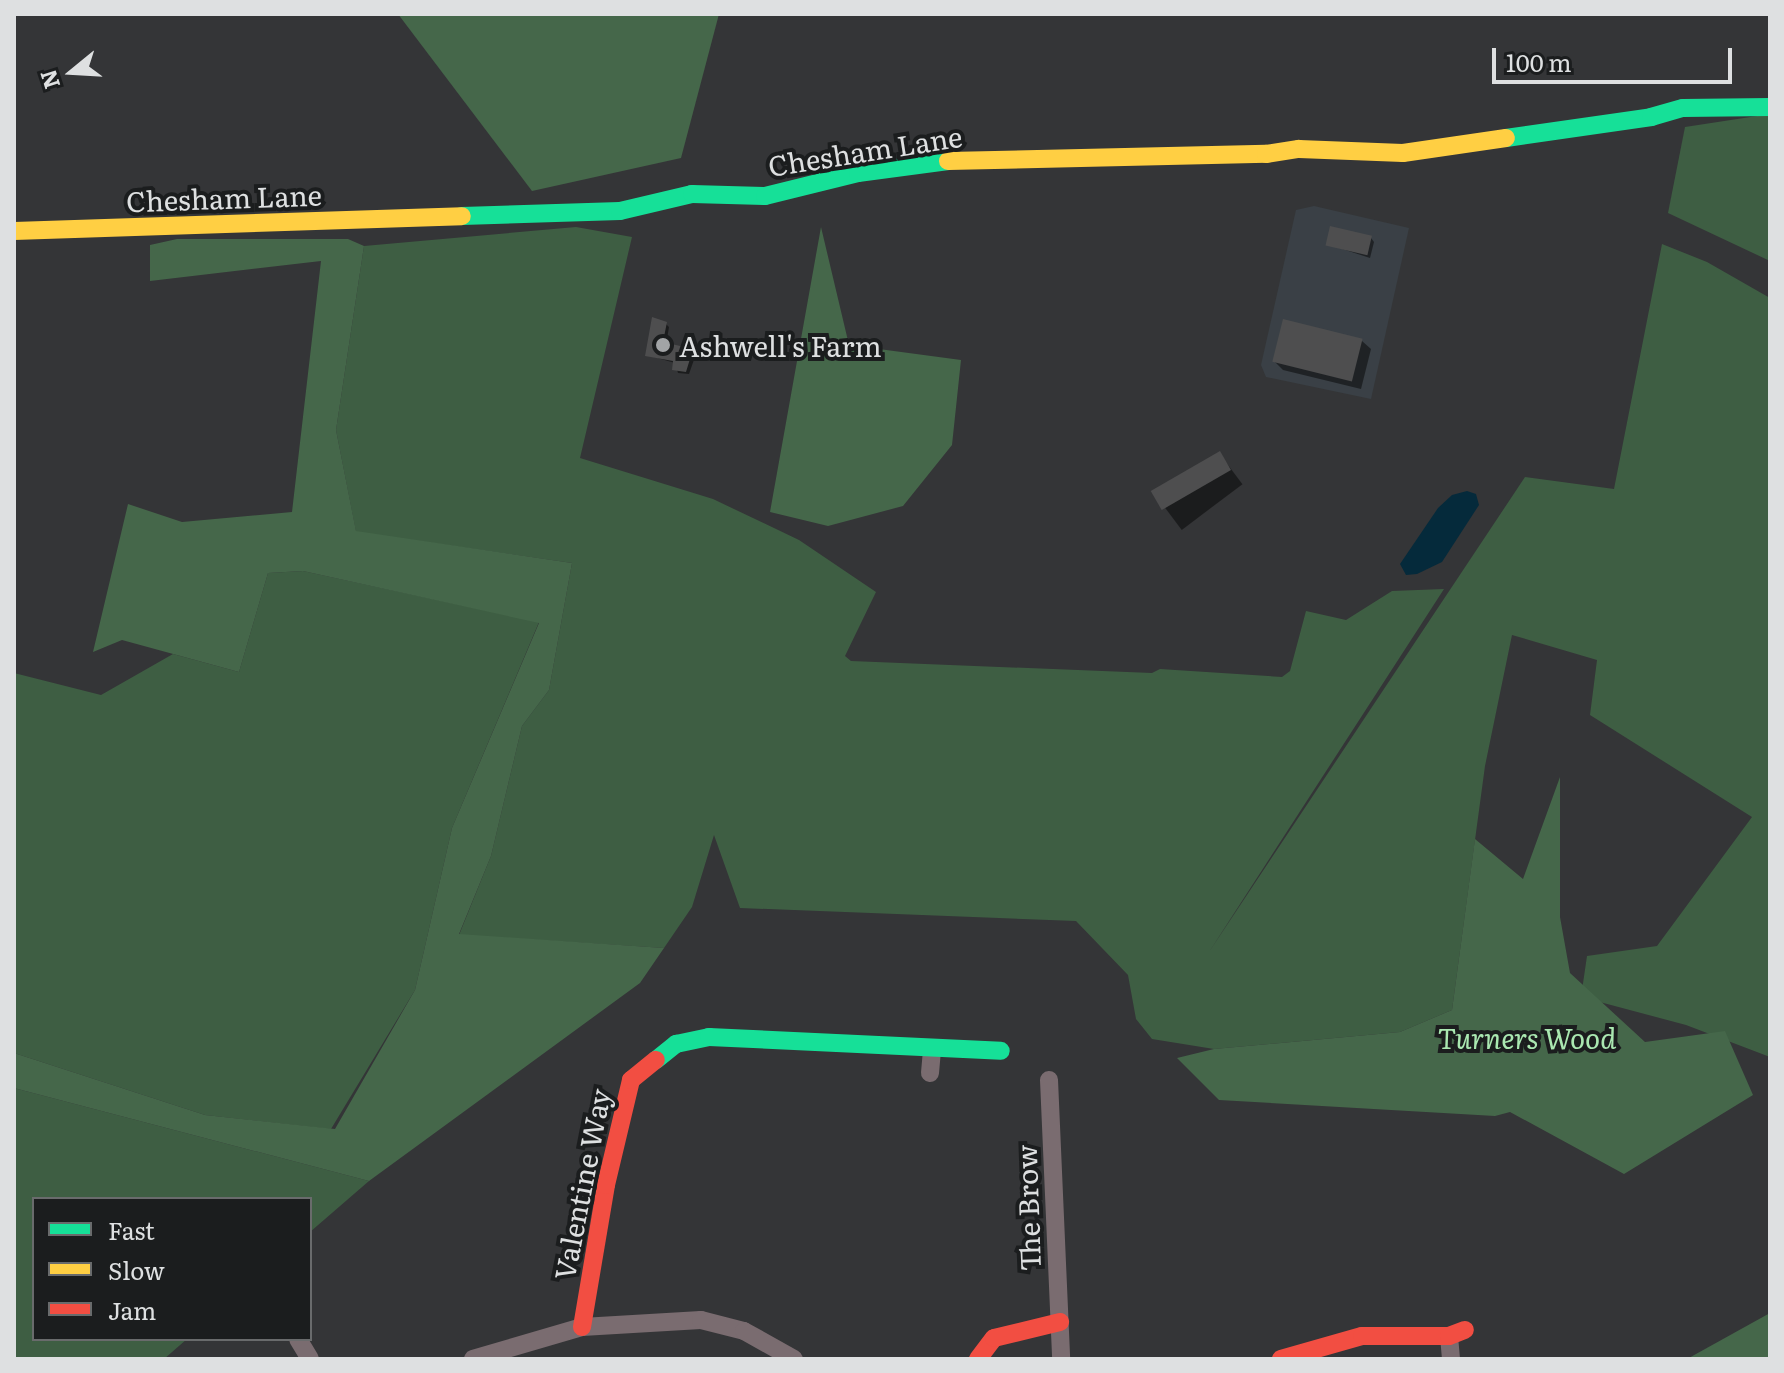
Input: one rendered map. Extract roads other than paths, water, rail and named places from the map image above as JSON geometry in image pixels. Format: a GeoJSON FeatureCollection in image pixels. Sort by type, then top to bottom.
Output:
{"type":"FeatureCollection","features":[{"type":"Feature","properties":{"kind":"street","name":"Chesham Lane"},"geometry":{"type":"LineString","coordinates":[[14,231],[483,219],[620,211],[692,194],[765,196],[858,173],[962,159],[1266,154],[1299,149],[1403,153],[1651,117],[1683,108],[1770,107]]}},
{"type":"Feature","properties":{"kind":"street","name":"Valentine Way"},"geometry":{"type":"LineString","coordinates":[[582,1327],[606,1185],[631,1080],[676,1044],[709,1037],[1001,1051]]}},
{"type":"Feature","properties":{"kind":"street"},"geometry":{"type":"LineString","coordinates":[[930,1073],[932,1050]]}},
{"type":"Feature","properties":{"kind":"street","name":"The Brow"},"geometry":{"type":"LineString","coordinates":[[1031,1097],[1050,1086],[1061,1359]]}},
{"type":"Feature","properties":{"kind":"street"},"geometry":{"type":"LineString","coordinates":[[473,1359],[582,1327],[701,1320],[744,1331],[794,1359]]}},
{"type":"Feature","properties":{"kind":"street"},"geometry":{"type":"LineString","coordinates":[[978,1359],[994,1338],[1044,1323],[1060,1322]]}},
{"type":"Feature","properties":{"kind":"street"},"geometry":{"type":"LineString","coordinates":[[1281,1359],[1362,1336],[1457,1333],[1451,1359]]}},
{"type":"Feature","properties":{"kind":"street"},"geometry":{"type":"LineString","coordinates":[[299,1341],[310,1359]]}},
{"type":"Feature","properties":{"kind":"water"},"geometry":{"type":"Polygon","coordinates":[[[1467,491],[1476,494],[1479,505],[1442,562],[1417,574],[1406,575],[1400,564],[1438,508],[1452,495],[1467,491]]]}},
{"type":"Feature","properties":{"kind":"place","name":"Ashwell's Farm"},"geometry":{"type":"Point","coordinates":[663,345]}},
{"type":"Feature","properties":{"kind":"park label","name":"Turners Wood"},"geometry":{"type":"Point","coordinates":[1527,1037]}}]}
